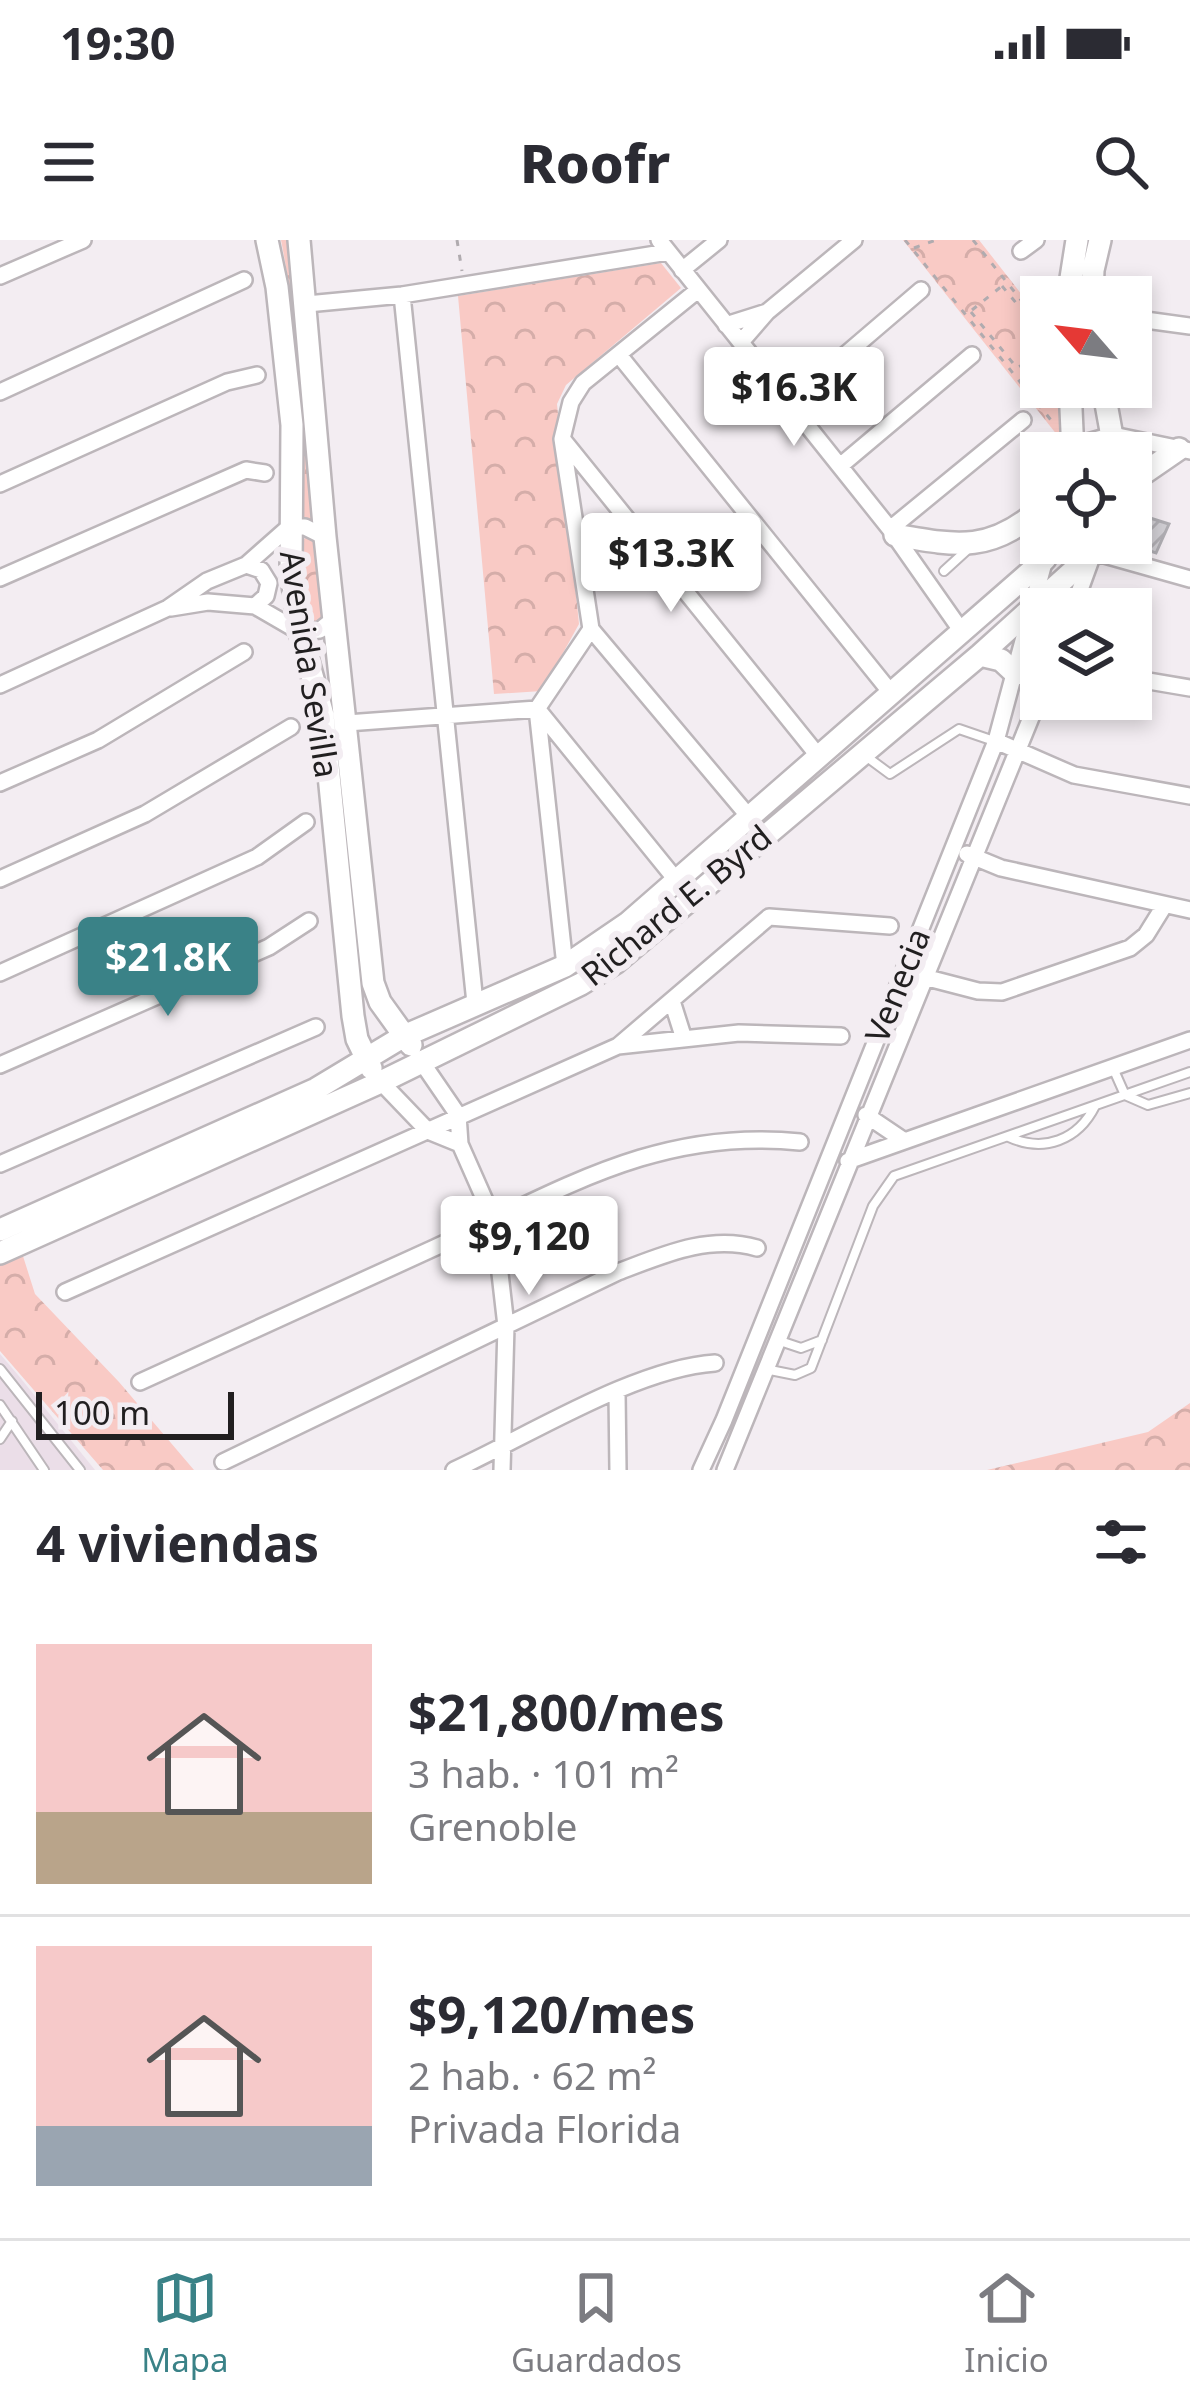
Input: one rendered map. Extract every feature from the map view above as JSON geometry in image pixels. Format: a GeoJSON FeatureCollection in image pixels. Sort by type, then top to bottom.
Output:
{"type":"FeatureCollection","features":[{"type":"Feature","properties":{"kind":"street"},"geometry":{"type":"LineString","coordinates":[[0,276],[83,240]]}},
{"type":"Feature","properties":{"kind":"street","name":"Avenida Sevilla"},"geometry":{"type":"LineString","coordinates":[[267,240],[277,287],[292,425],[295,473],[289,527],[300,632],[323,715],[353,1016],[365,1059],[381,1082]]}},
{"type":"Feature","properties":{"kind":"street","name":"Avenida Sevilla"},"geometry":{"type":"LineString","coordinates":[[299,240],[373,983],[380,1002],[422,1060]]}},
{"type":"Feature","properties":{"kind":"street"},"geometry":{"type":"LineString","coordinates":[[682,270],[719,240]]}},
{"type":"Feature","properties":{"kind":"street"},"geometry":{"type":"LineString","coordinates":[[741,343],[767,312],[854,240]]}},
{"type":"Feature","properties":{"kind":"street"},"geometry":{"type":"LineString","coordinates":[[1021,251],[1036,240]]}},
{"type":"Feature","properties":{"kind":"street"},"geometry":{"type":"LineString","coordinates":[[1071,276],[1077,240]]}},
{"type":"Feature","properties":{"kind":"street"},"geometry":{"type":"LineString","coordinates":[[1093,276],[1100,240]]}},
{"type":"Feature","properties":{"kind":"street"},"geometry":{"type":"LineString","coordinates":[[307,304],[465,285],[664,246],[892,532],[963,633]]}},
{"type":"Feature","properties":{"kind":"street"},"geometry":{"type":"LineString","coordinates":[[0,392],[244,280]]}},
{"type":"Feature","properties":{"kind":"street"},"geometry":{"type":"LineString","coordinates":[[698,290],[577,390],[562,439],[591,628],[750,818]]}},
{"type":"Feature","properties":{"kind":"street"},"geometry":{"type":"LineString","coordinates":[[790,402],[921,290]]}},
{"type":"Feature","properties":{"kind":"street"},"geometry":{"type":"LineString","coordinates":[[402,295],[475,1003]]}},
{"type":"Feature","properties":{"kind":"street"},"geometry":{"type":"LineString","coordinates":[[727,325],[767,312]]}},
{"type":"Feature","properties":{"kind":"street"},"geometry":{"type":"LineString","coordinates":[[1152,321],[1190,326]]}},
{"type":"Feature","properties":{"kind":"street"},"geometry":{"type":"LineString","coordinates":[[619,355],[892,694]]}},
{"type":"Feature","properties":{"kind":"street"},"geometry":{"type":"LineString","coordinates":[[840,466],[971,355]]}},
{"type":"Feature","properties":{"kind":"street"},"geometry":{"type":"LineString","coordinates":[[0,484],[227,382],[257,375]]}},
{"type":"Feature","properties":{"kind":"street"},"geometry":{"type":"LineString","coordinates":[[892,532],[1023,420]]}},
{"type":"Feature","properties":{"kind":"street"},"geometry":{"type":"LineString","coordinates":[[562,439],[820,758]]}},
{"type":"Feature","properties":{"kind":"street"},"geometry":{"type":"LineString","coordinates":[[1152,447],[1184,450]]}},
{"type":"Feature","properties":{"kind":"street"},"geometry":{"type":"LineString","coordinates":[[1152,469],[1184,450]]}},
{"type":"Feature","properties":{"kind":"street"},"geometry":{"type":"LineString","coordinates":[[0,578],[246,470],[265,472]]}},
{"type":"Feature","properties":{"kind":"street"},"geometry":{"type":"LineString","coordinates":[[892,532],[973,545],[1002,536],[1020,523]]}},
{"type":"Feature","properties":{"kind":"street"},"geometry":{"type":"LineString","coordinates":[[0,685],[168,608],[207,581],[246,565],[289,527],[304,527],[325,537]]}},
{"type":"Feature","properties":{"kind":"street","name":"Richard E. Byrd"},"geometry":{"type":"LineString","coordinates":[[0,1230],[301,1096],[404,1036],[565,966],[628,923],[963,633],[1034,564]]}},
{"type":"Feature","properties":{"kind":"street","name":"Richard E. Byrd"},"geometry":{"type":"LineString","coordinates":[[1053,588],[1078,564]]}},
{"type":"Feature","properties":{"kind":"street"},"geometry":{"type":"LineString","coordinates":[[1148,564],[1190,578]]}},
{"type":"Feature","properties":{"kind":"street"},"geometry":{"type":"LineString","coordinates":[[246,565],[261,570],[269,583],[266,596],[255,606]]}},
{"type":"Feature","properties":{"kind":"street"},"geometry":{"type":"LineString","coordinates":[[168,608],[208,602],[255,606],[300,632],[320,630],[335,618]]}},
{"type":"Feature","properties":{"kind":"street","name":"Richard E. Byrd"},"geometry":{"type":"LineString","coordinates":[[0,1253],[381,1082],[615,963],[1020,619]]}},
{"type":"Feature","properties":{"kind":"street"},"geometry":{"type":"LineString","coordinates":[[565,966],[537,709],[591,628]]}},
{"type":"Feature","properties":{"kind":"street"},"geometry":{"type":"LineString","coordinates":[[0,783],[98,740],[244,652]]}},
{"type":"Feature","properties":{"kind":"street"},"geometry":{"type":"LineString","coordinates":[[980,655],[1001,660],[1016,674]]}},
{"type":"Feature","properties":{"kind":"street","name":"Venecia"},"geometry":{"type":"LineString","coordinates":[[701,1470],[996,741],[1020,659]]}},
{"type":"Feature","properties":{"kind":"street"},"geometry":{"type":"LineString","coordinates":[[1152,682],[1190,688]]}},
{"type":"Feature","properties":{"kind":"street"},"geometry":{"type":"LineString","coordinates":[[347,723],[537,709]]}},
{"type":"Feature","properties":{"kind":"street"},"geometry":{"type":"LineString","coordinates":[[537,709],[676,881]]}},
{"type":"Feature","properties":{"kind":"street","name":"Venecia"},"geometry":{"type":"LineString","coordinates":[[724,1470],[1030,720]]}},
{"type":"Feature","properties":{"kind":"street"},"geometry":{"type":"LineString","coordinates":[[0,879],[145,814],[291,727]]}},
{"type":"Feature","properties":{"kind":"street"},"geometry":{"type":"LineString","coordinates":[[996,741],[1073,776],[1190,796]]}},
{"type":"Feature","properties":{"kind":"street"},"geometry":{"type":"LineString","coordinates":[[0,973],[257,856],[306,821]]}},
{"type":"Feature","properties":{"kind":"street"},"geometry":{"type":"LineString","coordinates":[[952,848],[1000,868],[1190,910]]}},
{"type":"Feature","properties":{"kind":"street"},"geometry":{"type":"LineString","coordinates":[[924,977],[1002,992],[1130,948],[1146,935],[1163,906]]}},
{"type":"Feature","properties":{"kind":"street"},"geometry":{"type":"LineString","coordinates":[[619,1046],[770,917],[890,926]]}},
{"type":"Feature","properties":{"kind":"street"},"geometry":{"type":"LineString","coordinates":[[0,1065],[269,946],[309,921]]}},
{"type":"Feature","properties":{"kind":"street"},"geometry":{"type":"LineString","coordinates":[[672,1000],[684,1039]]}},
{"type":"Feature","properties":{"kind":"street"},"geometry":{"type":"LineString","coordinates":[[0,1164],[316,1027]]}},
{"type":"Feature","properties":{"kind":"street"},"geometry":{"type":"LineString","coordinates":[[64,1292],[619,1046],[739,1033],[841,1036]]}},
{"type":"Feature","properties":{"kind":"street"},"geometry":{"type":"LineString","coordinates":[[824,1168],[1190,1040]]}},
{"type":"Feature","properties":{"kind":"street"},"geometry":{"type":"LineString","coordinates":[[422,1060],[458,1115],[460,1144],[494,1221],[506,1326],[502,1470]]}},
{"type":"Feature","properties":{"kind":"street"},"geometry":{"type":"LineString","coordinates":[[381,1082],[428,1131],[460,1144]]}},
{"type":"Feature","properties":{"kind":"street"},"geometry":{"type":"LineString","coordinates":[[866,1114],[903,1139]]}},
{"type":"Feature","properties":{"kind":"street"},"geometry":{"type":"LineString","coordinates":[[140,1382],[587,1174],[711,1141],[800,1142]]}},
{"type":"Feature","properties":{"kind":"street"},"geometry":{"type":"LineString","coordinates":[[223,1462],[618,1272],[680,1249],[732,1241],[757,1248]]}},
{"type":"Feature","properties":{"kind":"street"},"geometry":{"type":"LineString","coordinates":[[454,1470],[616,1393],[688,1365],[715,1363]]}},
{"type":"Feature","properties":{"kind":"street"},"geometry":{"type":"LineString","coordinates":[[616,1393],[618,1470]]}},
{"type":"Feature","properties":{"kind":"street"},"geometry":{"type":"LineString","coordinates":[[724,1420],[742,1427]]}},
{"type":"Feature","properties":{"kind":"lane"},"geometry":{"type":"LineString","coordinates":[[944,571],[973,545]]}},
{"type":"Feature","properties":{"kind":"lane"},"geometry":{"type":"LineString","coordinates":[[861,753],[890,774],[959,729],[996,741]]}},
{"type":"Feature","properties":{"kind":"lane"},"geometry":{"type":"LineString","coordinates":[[1112,1067],[1125,1095],[1148,1105],[1190,1093]]}},
{"type":"Feature","properties":{"kind":"lane"},"geometry":{"type":"LineString","coordinates":[[765,1369],[795,1376],[811,1368],[854,1252],[885,1185],[902,1171],[1190,1072]]}},
{"type":"Feature","properties":{"kind":"lane"},"geometry":{"type":"LineString","coordinates":[[1007,1136],[1033,1145],[1065,1139],[1086,1122],[1095,1106]]}},
{"type":"Feature","properties":{"kind":"lane"},"geometry":{"type":"LineString","coordinates":[[777,1340],[801,1348],[823,1340]]}},
{"type":"Feature","properties":{"kind":"lane"},"geometry":{"type":"LineString","coordinates":[[0,1369],[80,1470]]}},
{"type":"Feature","properties":{"kind":"lane"},"geometry":{"type":"LineString","coordinates":[[1,1410],[44,1470]]}},
{"type":"Feature","properties":{"kind":"lane"},"geometry":{"type":"LineString","coordinates":[[0,1438],[12,1421]]}},
{"type":"Feature","properties":{"kind":"path"},"geometry":{"type":"LineString","coordinates":[[457,240],[465,285]]}},
{"type":"Feature","properties":{"kind":"path"},"geometry":{"type":"LineString","coordinates":[[905,240],[1020,369]]}},
{"type":"Feature","properties":{"kind":"path"},"geometry":{"type":"LineString","coordinates":[[912,249],[936,240]]}},
{"type":"Feature","properties":{"kind":"path"},"geometry":{"type":"LineString","coordinates":[[973,240],[1020,305]]}},
{"type":"Feature","properties":{"kind":"path"},"geometry":{"type":"LineString","coordinates":[[968,314],[1004,284]]}},
{"type":"Feature","properties":{"kind":"path"},"geometry":{"type":"LineString","coordinates":[[1004,284],[1020,302]]}},
{"type":"Feature","properties":{"kind":"path"},"geometry":{"type":"LineString","coordinates":[[968,314],[1059,432]]}},
{"type":"Feature","properties":{"kind":"shaded area"},"geometry":{"type":"Polygon","coordinates":[[[0,1354],[18,1375],[95,1470],[0,1470],[0,1354]]]}},
{"type":"Feature","properties":{"kind":"green space"},"geometry":{"type":"Polygon","coordinates":[[[281,240],[292,240],[319,522],[302,522],[300,381],[281,240]]]}},
{"type":"Feature","properties":{"kind":"green space"},"geometry":{"type":"Polygon","coordinates":[[[903,240],[979,240],[1020,292],[1020,388],[903,240]]]}},
{"type":"Feature","properties":{"kind":"green space"},"geometry":{"type":"Polygon","coordinates":[[[661,263],[681,288],[566,385],[557,404],[579,624],[542,691],[494,694],[458,296],[661,263]]]}},
{"type":"Feature","properties":{"kind":"green space"},"geometry":{"type":"Polygon","coordinates":[[[1036,408],[1064,408],[1065,432],[1055,432],[1036,408]]]}},
{"type":"Feature","properties":{"kind":"green space"},"geometry":{"type":"Polygon","coordinates":[[[307,536],[316,540],[328,618],[316,625],[309,619],[300,543],[307,536]]]}},
{"type":"Feature","properties":{"kind":"green space"},"geometry":{"type":"Polygon","coordinates":[[[22,1253],[35,1294],[194,1470],[103,1470],[0,1351],[0,1263],[22,1253]]]}},
{"type":"Feature","properties":{"kind":"green space"},"geometry":{"type":"Polygon","coordinates":[[[1190,1403],[1190,1470],[987,1470],[1148,1432],[1190,1403]]]}},
{"type":"Feature","properties":{"kind":"building"},"geometry":{"type":"Polygon","coordinates":[[[1152,519],[1169,524],[1156,553],[1152,552],[1152,519]]]}}]}
